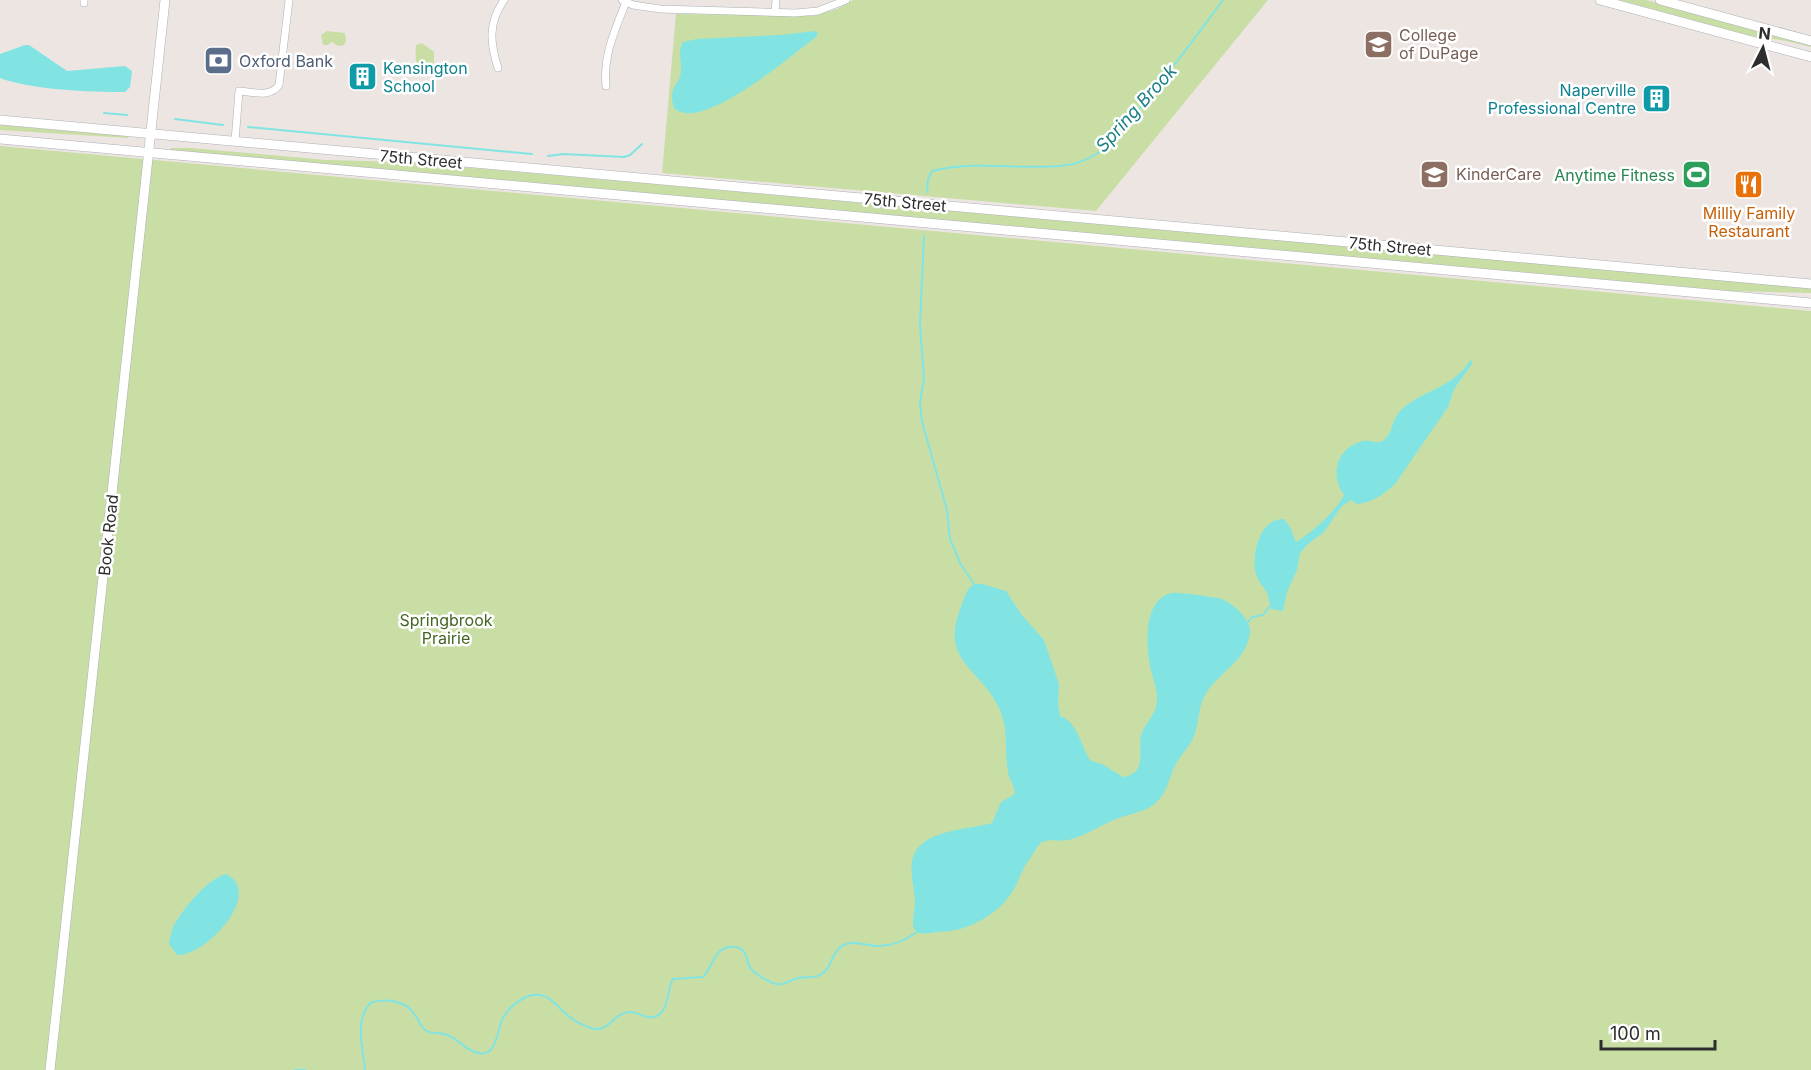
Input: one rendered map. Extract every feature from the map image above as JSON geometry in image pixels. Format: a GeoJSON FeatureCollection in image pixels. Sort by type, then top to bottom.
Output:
{"type":"FeatureCollection","features":[{"type":"Feature","properties":{"kind":"main road","name":"Book Road"},"geometry":{"type":"LineString","coordinates":[[50,1070],[165,0]]}},
{"type":"Feature","properties":{"kind":"main road"},"geometry":{"type":"LineString","coordinates":[[1600,0],[1811,57]]}},
{"type":"Feature","properties":{"kind":"main road"},"geometry":{"type":"LineString","coordinates":[[1659,0],[1688,4],[1811,41]]}},
{"type":"Feature","properties":{"kind":"main road","name":"75th Street"},"geometry":{"type":"LineString","coordinates":[[0,120],[1811,284]]}},
{"type":"Feature","properties":{"kind":"main road","name":"75th Street"},"geometry":{"type":"LineString","coordinates":[[0,139],[1811,303]]}},
{"type":"Feature","properties":{"kind":"street"},"geometry":{"type":"LineString","coordinates":[[235,141],[239,91],[267,93],[272,92],[279,85],[289,0]]}},
{"type":"Feature","properties":{"kind":"street"},"geometry":{"type":"LineString","coordinates":[[498,68],[491,48],[491,26],[504,0]]}},
{"type":"Feature","properties":{"kind":"street"},"geometry":{"type":"LineString","coordinates":[[671,9],[672,0]]}},
{"type":"Feature","properties":{"kind":"street"},"geometry":{"type":"LineString","coordinates":[[776,0],[776,12]]}},
{"type":"Feature","properties":{"kind":"street"},"geometry":{"type":"LineString","coordinates":[[606,86],[607,54],[624,1],[651,8],[776,12],[818,11],[846,0]]}},
{"type":"Feature","properties":{"kind":"green space"},"geometry":{"type":"Polygon","coordinates":[[[853,0],[1268,0],[1096,211],[662,173],[676,14],[813,16],[837,9],[853,0]]]}},
{"type":"Feature","properties":{"kind":"green space"},"geometry":{"type":"Polygon","coordinates":[[[1620,0],[1646,0],[1811,45],[1811,47],[1747,35],[1620,0]]]}},
{"type":"Feature","properties":{"kind":"green space"},"geometry":{"type":"Polygon","coordinates":[[[327,31],[345,33],[344,45],[338,46],[332,42],[323,45],[321,35],[327,31]]]}},
{"type":"Feature","properties":{"kind":"green space"},"geometry":{"type":"Polygon","coordinates":[[[422,43],[434,52],[434,68],[429,73],[418,73],[417,71],[416,45],[422,43]]]}},
{"type":"Feature","properties":{"kind":"green space"},"geometry":{"type":"Polygon","coordinates":[[[0,125],[127,136],[128,138],[0,130],[0,125]]]}},
{"type":"Feature","properties":{"kind":"green space","name":"Springbrook Prairie"},"geometry":{"type":"Polygon","coordinates":[[[0,146],[1811,311],[1811,1070],[0,1070],[0,146]]]}},
{"type":"Feature","properties":{"kind":"green space"},"geometry":{"type":"Polygon","coordinates":[[[171,148],[326,160],[451,166],[1811,288],[1811,293],[1730,291],[171,150],[171,148]]]}},
{"type":"Feature","properties":{"kind":"water"},"geometry":{"type":"Polygon","coordinates":[[[816,31],[818,33],[816,37],[788,59],[725,101],[704,110],[687,113],[674,108],[672,95],[680,76],[680,53],[683,42],[697,39],[816,31]]]}},
{"type":"Feature","properties":{"kind":"water"},"geometry":{"type":"Polygon","coordinates":[[[29,45],[67,71],[125,66],[132,71],[130,87],[125,92],[79,91],[44,88],[0,78],[0,54],[29,45]]]}},
{"type":"Feature","properties":{"kind":"water"},"geometry":{"type":"Polygon","coordinates":[[[1471,359],[1472,364],[1454,389],[1448,407],[1395,484],[1373,500],[1357,504],[1351,500],[1341,507],[1324,532],[1300,553],[1297,570],[1287,592],[1283,611],[1271,609],[1268,595],[1257,578],[1255,567],[1256,549],[1263,531],[1275,520],[1284,519],[1296,542],[1317,527],[1335,509],[1344,495],[1339,487],[1337,471],[1338,463],[1347,449],[1363,441],[1383,441],[1390,433],[1400,411],[1456,377],[1471,359]]]}},
{"type":"Feature","properties":{"kind":"water"},"geometry":{"type":"Polygon","coordinates":[[[974,584],[1006,591],[1021,614],[1044,640],[1059,684],[1060,716],[1071,723],[1091,761],[1102,764],[1123,777],[1131,775],[1138,767],[1141,736],[1156,704],[1148,635],[1151,613],[1156,604],[1163,597],[1172,593],[1222,599],[1236,608],[1244,617],[1250,627],[1250,632],[1248,642],[1238,659],[1204,697],[1193,739],[1175,765],[1159,800],[1145,809],[1113,820],[1076,838],[1042,842],[1026,864],[1008,898],[992,913],[962,929],[922,933],[917,932],[913,925],[915,903],[912,862],[916,851],[933,837],[992,823],[1001,802],[1015,794],[1008,772],[1005,732],[999,708],[991,694],[965,663],[958,652],[955,640],[961,607],[967,591],[974,584]]]}},
{"type":"Feature","properties":{"kind":"water"},"geometry":{"type":"Polygon","coordinates":[[[226,874],[236,883],[239,895],[235,909],[227,922],[202,946],[189,953],[177,955],[169,944],[174,925],[203,888],[226,874]]]}},
{"type":"Feature","properties":{"kind":"waterway","name":"Spring Brook"},"geometry":{"type":"LineString","coordinates":[[927,192],[928,179],[932,171],[967,166],[1039,167],[1074,164],[1099,152],[1118,134],[1223,0]]}},
{"type":"Feature","properties":{"kind":"waterway"},"geometry":{"type":"LineString","coordinates":[[104,113],[127,115]]}},
{"type":"Feature","properties":{"kind":"waterway"},"geometry":{"type":"LineString","coordinates":[[175,119],[223,125]]}},
{"type":"Feature","properties":{"kind":"waterway"},"geometry":{"type":"LineString","coordinates":[[248,127],[532,154]]}},
{"type":"Feature","properties":{"kind":"waterway"},"geometry":{"type":"LineString","coordinates":[[548,156],[563,154],[624,157],[630,155],[642,144]]}},
{"type":"Feature","properties":{"kind":"waterway","name":"Spring Brook"},"geometry":{"type":"LineString","coordinates":[[924,236],[920,324],[924,379],[920,402],[922,422],[947,510],[950,539],[960,563],[974,584]]}},
{"type":"Feature","properties":{"kind":"waterway"},"geometry":{"type":"LineString","coordinates":[[1248,622],[1252,617],[1263,615],[1270,606]]}},
{"type":"Feature","properties":{"kind":"waterway","name":"Spring Brook"},"geometry":{"type":"LineString","coordinates":[[365,1070],[361,1044],[362,1019],[370,1003],[376,1001],[401,1003],[411,1010],[425,1030],[447,1035],[470,1050],[484,1053],[493,1047],[507,1012],[517,1002],[529,996],[545,996],[573,1019],[597,1029],[603,1028],[625,1013],[657,1016],[664,1010],[673,979],[703,977],[724,948],[740,948],[754,972],[770,982],[782,984],[798,978],[820,975],[838,949],[846,944],[888,945],[904,940],[917,932]]}},
{"type":"Feature","properties":{"kind":"waterway","name":"Spring Brook"},"geometry":{"type":"LineString","coordinates":[[295,1070],[305,1070]]}},
{"type":"Feature","properties":{"kind":"place","name":"College of DuPage"},"geometry":{"type":"Point","coordinates":[1378,44]}},
{"type":"Feature","properties":{"kind":"place","name":"Oxford Bank"},"geometry":{"type":"Point","coordinates":[218,61]}},
{"type":"Feature","properties":{"kind":"place","name":"Kensington School"},"geometry":{"type":"Point","coordinates":[362,77]}},
{"type":"Feature","properties":{"kind":"place","name":"Naperville Professional Centre"},"geometry":{"type":"Point","coordinates":[1657,99]}},
{"type":"Feature","properties":{"kind":"place","name":"KinderCare"},"geometry":{"type":"Point","coordinates":[1435,174]}},
{"type":"Feature","properties":{"kind":"place","name":"Anytime Fitness"},"geometry":{"type":"Point","coordinates":[1696,175]}},
{"type":"Feature","properties":{"kind":"place","name":"Milliy Family Restaurant"},"geometry":{"type":"Point","coordinates":[1749,185]}}]}
